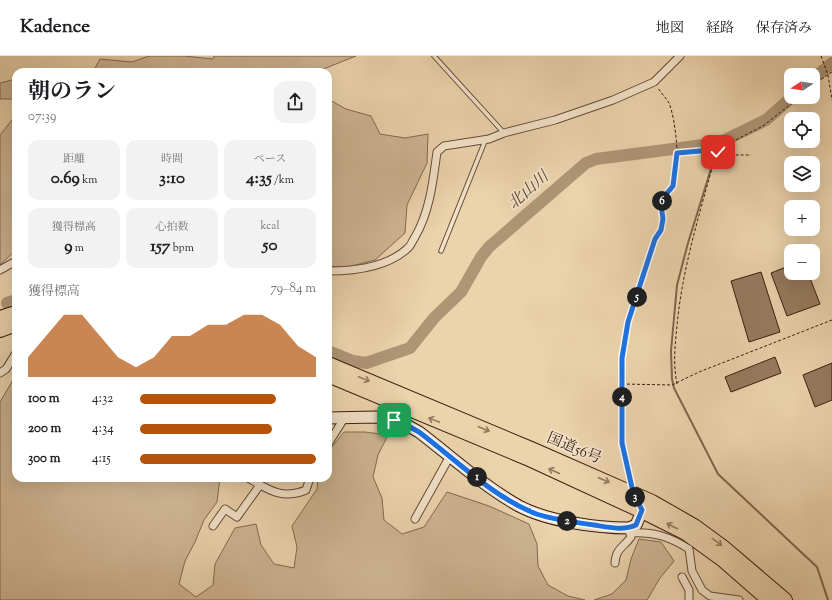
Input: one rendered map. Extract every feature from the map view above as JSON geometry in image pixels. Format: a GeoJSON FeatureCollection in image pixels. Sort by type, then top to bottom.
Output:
{"type":"FeatureCollection","features":[{"type":"Feature","properties":{"kind":"highway"},"geometry":{"type":"LineString","coordinates":[[0,318],[12,314]]}},
{"type":"Feature","properties":{"kind":"highway"},"geometry":{"type":"LineString","coordinates":[[0,330],[12,326]]}},
{"type":"Feature","properties":{"kind":"highway","name":"国道56号"},"geometry":{"type":"LineString","coordinates":[[332,366],[526,458],[642,510],[686,533],[722,559],[769,600]]}},
{"type":"Feature","properties":{"kind":"highway","name":"国道56号"},"geometry":{"type":"LineString","coordinates":[[332,376],[412,405],[633,492],[694,526],[724,548],[785,600]]}},
{"type":"Feature","properties":{"kind":"street"},"geometry":{"type":"LineString","coordinates":[[332,271],[358,269],[380,264],[409,247],[420,228],[430,200],[437,152],[444,146],[486,140],[504,133],[555,120],[613,100],[654,82],[680,56]]}},
{"type":"Feature","properties":{"kind":"street"},"geometry":{"type":"LineString","coordinates":[[0,270],[12,263]]}},
{"type":"Feature","properties":{"kind":"street"},"geometry":{"type":"LineString","coordinates":[[0,373],[6,368],[12,359]]}},
{"type":"Feature","properties":{"kind":"street"},"geometry":{"type":"LineString","coordinates":[[403,423],[412,405]]}},
{"type":"Feature","properties":{"kind":"street"},"geometry":{"type":"LineString","coordinates":[[332,438],[345,417]]}},
{"type":"Feature","properties":{"kind":"street"},"geometry":{"type":"LineString","coordinates":[[332,418],[376,417],[403,423],[419,432],[506,498],[534,513],[549,518],[629,531],[659,534],[675,540],[689,549],[692,571],[702,590],[709,598],[739,600]]}},
{"type":"Feature","properties":{"kind":"street"},"geometry":{"type":"LineString","coordinates":[[415,519],[450,456]]}},
{"type":"Feature","properties":{"kind":"street"},"geometry":{"type":"LineString","coordinates":[[255,482],[282,494],[295,495],[306,490],[309,482]]}},
{"type":"Feature","properties":{"kind":"street"},"geometry":{"type":"LineString","coordinates":[[213,526],[225,510],[237,517],[260,485]]}},
{"type":"Feature","properties":{"kind":"street"},"geometry":{"type":"LineString","coordinates":[[629,531],[636,525],[642,510]]}},
{"type":"Feature","properties":{"kind":"street"},"geometry":{"type":"LineString","coordinates":[[615,563],[616,554],[631,537],[629,531]]}},
{"type":"Feature","properties":{"kind":"street"},"geometry":{"type":"LineString","coordinates":[[682,577],[689,590],[689,600]]}},
{"type":"Feature","properties":{"kind":"lane"},"geometry":{"type":"LineString","coordinates":[[434,56],[504,133]]}},
{"type":"Feature","properties":{"kind":"lane"},"geometry":{"type":"LineString","coordinates":[[441,251],[486,140]]}},
{"type":"Feature","properties":{"kind":"path"},"geometry":{"type":"LineString","coordinates":[[821,56],[828,75],[832,100]]}},
{"type":"Feature","properties":{"kind":"path"},"geometry":{"type":"LineString","coordinates":[[820,80],[832,72]]}},
{"type":"Feature","properties":{"kind":"path"},"geometry":{"type":"LineString","coordinates":[[633,492],[622,443],[622,358],[628,322],[655,239],[661,230],[663,219],[661,204],[663,198],[673,186],[677,152],[669,103],[654,82]]}},
{"type":"Feature","properties":{"kind":"path"},"geometry":{"type":"LineString","coordinates":[[677,384],[674,351],[679,297],[691,247],[718,152],[720,148],[763,126],[791,104]]}},
{"type":"Feature","properties":{"kind":"path"},"geometry":{"type":"LineString","coordinates":[[720,148],[722,155],[751,155]]}},
{"type":"Feature","properties":{"kind":"path"},"geometry":{"type":"LineString","coordinates":[[677,152],[712,150],[718,152]]}},
{"type":"Feature","properties":{"kind":"path"},"geometry":{"type":"LineString","coordinates":[[621,384],[677,384],[699,372],[832,320]]}},
{"type":"Feature","properties":{"kind":"shaded area"},"geometry":{"type":"Polygon","coordinates":[[[149,56],[184,56],[213,59],[214,56],[356,56],[326,68],[95,68],[100,59],[132,62],[149,56]]]}},
{"type":"Feature","properties":{"kind":"shaded area"},"geometry":{"type":"Polygon","coordinates":[[[12,80],[12,99],[0,99],[0,83],[12,80]]]}},
{"type":"Feature","properties":{"kind":"shaded area"},"geometry":{"type":"Polygon","coordinates":[[[332,101],[346,109],[371,116],[380,134],[405,138],[428,134],[427,163],[407,205],[405,233],[375,260],[344,268],[332,266],[332,101]]]}},
{"type":"Feature","properties":{"kind":"shaded area"},"geometry":{"type":"Polygon","coordinates":[[[12,120],[12,254],[0,265],[0,135],[12,120]]]}},
{"type":"Feature","properties":{"kind":"shaded area"},"geometry":{"type":"Polygon","coordinates":[[[12,382],[12,482],[220,482],[217,502],[204,520],[185,561],[179,584],[196,597],[213,585],[215,564],[235,528],[256,524],[261,545],[274,564],[294,568],[297,547],[292,526],[317,489],[318,482],[332,482],[332,447],[344,432],[365,432],[388,435],[378,455],[373,477],[382,498],[384,520],[402,534],[424,527],[447,492],[489,506],[529,524],[537,544],[538,566],[548,585],[568,596],[585,600],[0,600],[0,402],[12,382]]]}},
{"type":"Feature","properties":{"kind":"shaded area"},"geometry":{"type":"Polygon","coordinates":[[[639,539],[661,542],[674,561],[660,578],[647,600],[594,600],[612,594],[626,580],[631,559],[639,539]]]}},
{"type":"Feature","properties":{"kind":"building"},"geometry":{"type":"Polygon","coordinates":[[[784,268],[784,280],[811,280],[820,304],[787,316],[771,273],[784,268]]]}},
{"type":"Feature","properties":{"kind":"building"},"geometry":{"type":"Polygon","coordinates":[[[761,272],[780,332],[749,342],[731,281],[761,272]]]}},
{"type":"Feature","properties":{"kind":"building"},"geometry":{"type":"Polygon","coordinates":[[[775,357],[781,373],[731,392],[725,377],[775,357]]]}},
{"type":"Feature","properties":{"kind":"building"},"geometry":{"type":"Polygon","coordinates":[[[832,363],[832,400],[815,407],[803,375],[832,363]]]}},
{"type":"Feature","properties":{"kind":"waterway","name":"北山川"},"geometry":{"type":"LineString","coordinates":[[820,73],[832,63]]}},
{"type":"Feature","properties":{"kind":"waterway","name":"北山川"},"geometry":{"type":"LineString","coordinates":[[332,353],[353,361],[366,363],[410,348],[434,318],[461,292],[481,257],[489,247],[586,163],[596,159],[719,143],[766,120],[784,104]]}},
{"type":"Feature","properties":{"kind":"waterway"},"geometry":{"type":"LineString","coordinates":[[719,143],[688,243],[677,285],[671,351],[672,379],[674,388],[718,474],[817,567],[828,600]]}},
{"type":"Feature","properties":{"kind":"waterway","name":"北山川"},"geometry":{"type":"LineString","coordinates":[[7,303],[12,301]]}},
{"type":"Feature","properties":{"kind":"route"},"geometry":{"type":"LineString","coordinates":[[394,420],[419,432],[472,474],[520,507],[549,518],[581,523],[621,528],[629,528],[636,525],[642,510],[633,492],[622,443],[622,358],[628,322],[641,286],[655,239],[661,230],[663,219],[661,204],[663,198],[673,186],[677,153],[712,150],[718,152]]}}]}
